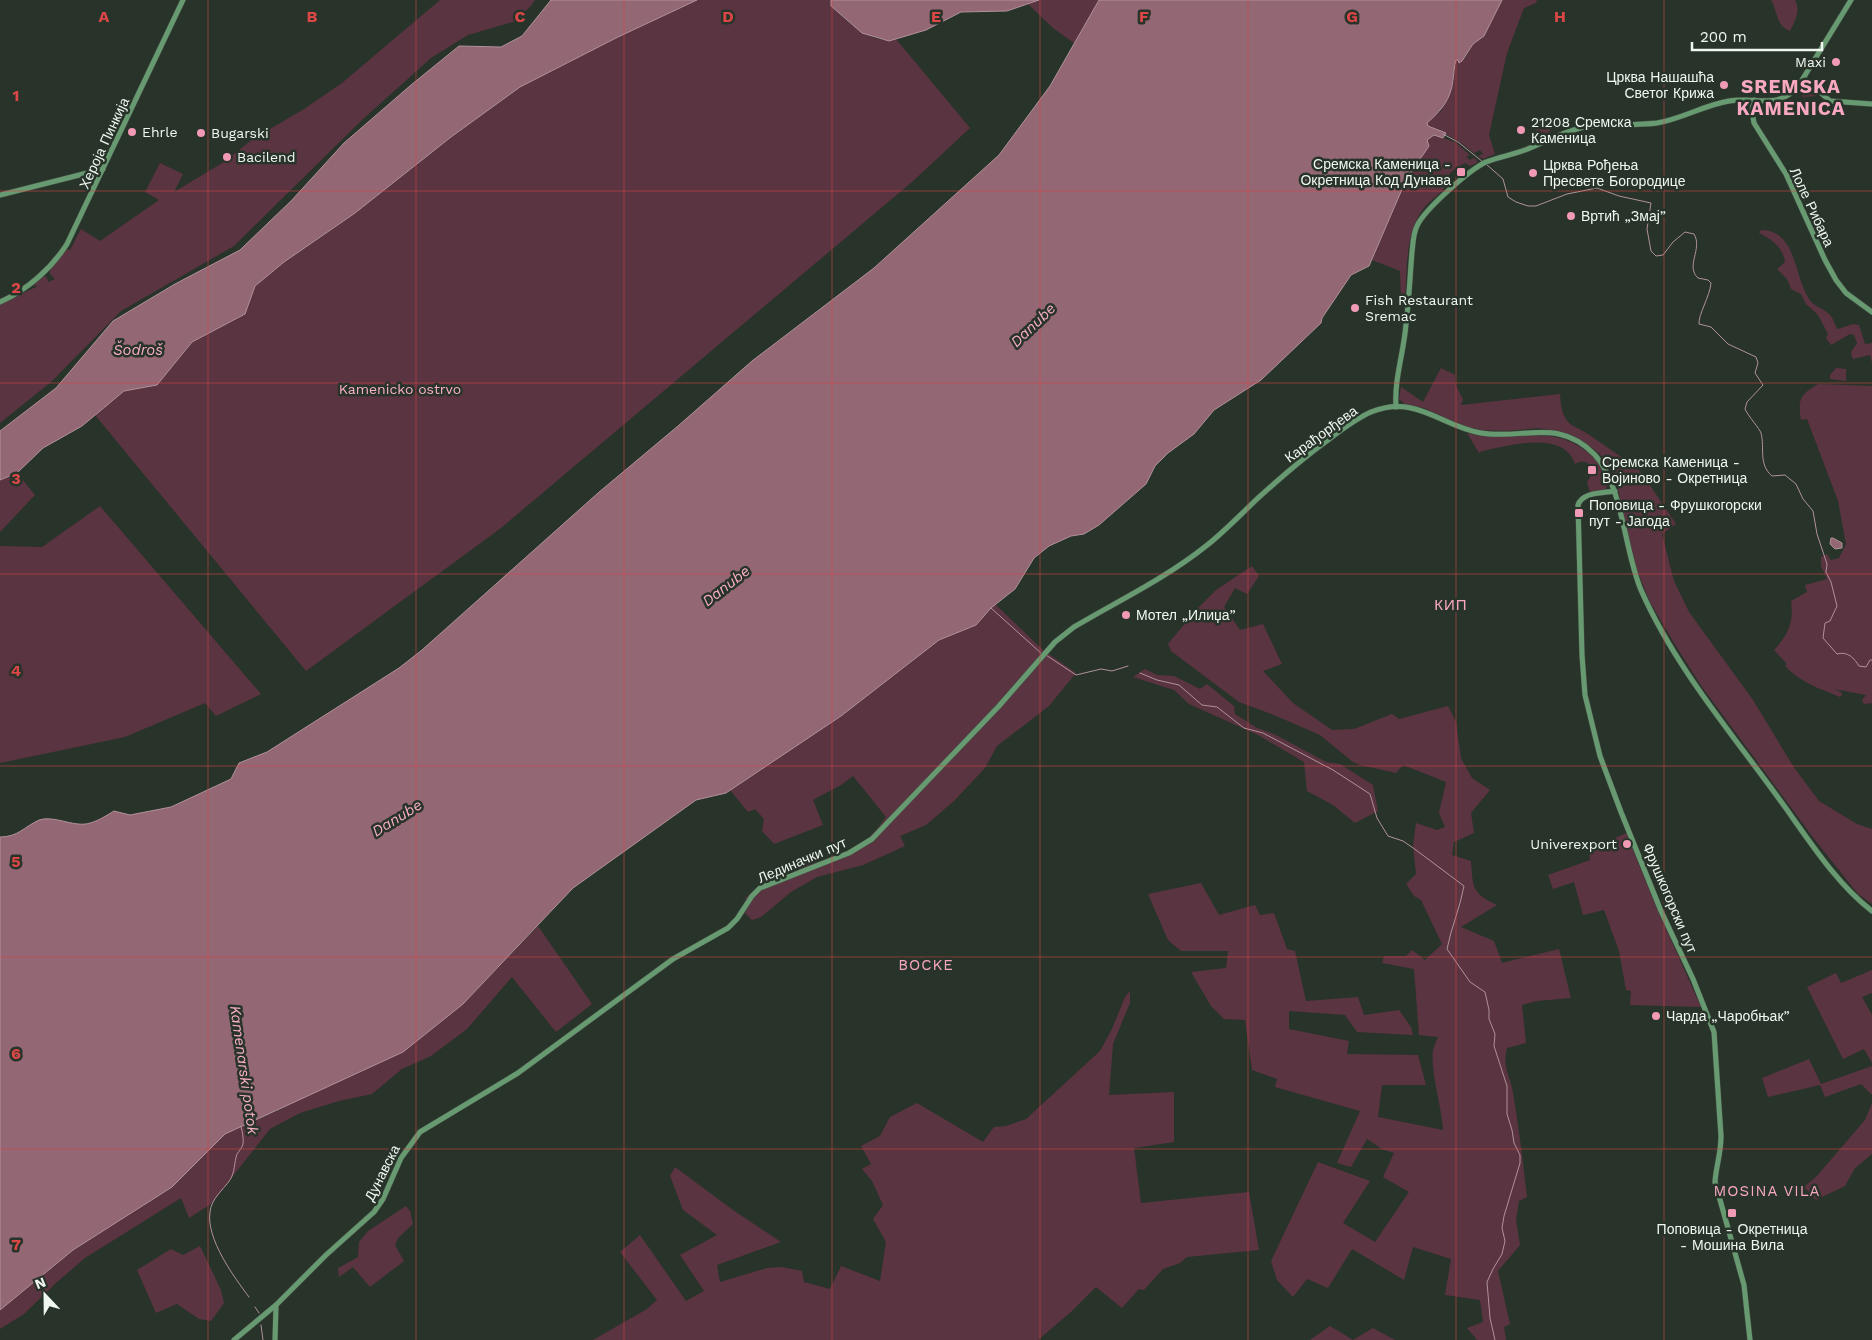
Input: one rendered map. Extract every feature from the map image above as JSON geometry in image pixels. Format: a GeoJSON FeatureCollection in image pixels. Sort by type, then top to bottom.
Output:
{"type":"FeatureCollection","features":[{"type":"Feature","properties":{"kind":"main road","name":"Хероја Пинкија"},"geometry":{"type":"LineString","coordinates":[[0,302],[29,284],[47,269],[64,249],[183,0]]}},
{"type":"Feature","properties":{"kind":"main road"},"geometry":{"type":"LineString","coordinates":[[1851,0],[1804,78],[1793,93],[1781,100],[1768,102],[1754,100],[1721,102],[1684,116],[1658,123],[1578,128],[1557,135],[1523,151],[1484,163],[1433,206],[1416,228],[1405,336],[1396,386],[1396,407],[1424,411],[1463,428],[1481,433],[1507,434],[1539,431],[1570,437],[1596,456],[1609,476],[1614,491],[1637,580],[1666,640],[1698,689],[1817,849],[1854,897],[1872,910]]}},
{"type":"Feature","properties":{"kind":"main road"},"geometry":{"type":"LineString","coordinates":[[1804,78],[1830,100],[1872,104]]}},
{"type":"Feature","properties":{"kind":"main road","name":"Лоле Рибара"},"geometry":{"type":"LineString","coordinates":[[1754,100],[1752,111],[1754,123],[1786,174],[1836,280],[1846,293],[1872,312]]}},
{"type":"Feature","properties":{"kind":"main road"},"geometry":{"type":"LineString","coordinates":[[0,195],[103,169]]}},
{"type":"Feature","properties":{"kind":"main road"},"geometry":{"type":"LineString","coordinates":[[88,174],[99,179]]}},
{"type":"Feature","properties":{"kind":"main road","name":"Карађорђева"},"geometry":{"type":"LineString","coordinates":[[1142,587],[1203,548],[1302,460],[1351,423],[1375,411],[1396,407]]}},
{"type":"Feature","properties":{"kind":"main road","name":"Фрушкогорски пут"},"geometry":{"type":"LineString","coordinates":[[1614,491],[1584,496],[1578,505],[1582,655],[1585,694],[1600,756],[1620,812],[1661,911],[1693,979],[1714,1032],[1721,1136],[1721,1152],[1715,1182],[1744,1285],[1750,1340]]}},
{"type":"Feature","properties":{"kind":"main road","name":"Лединачки пут"},"geometry":{"type":"LineString","coordinates":[[518,1073],[565,1040],[659,968],[728,928],[737,920],[752,896],[760,888],[850,853],[872,839],[999,706],[1048,649],[1067,631],[1142,587]]}},
{"type":"Feature","properties":{"kind":"main road","name":"Дунавска"},"geometry":{"type":"LineString","coordinates":[[234,1340],[276,1306],[326,1255],[374,1212],[388,1187],[400,1158],[420,1132],[518,1073]]}},
{"type":"Feature","properties":{"kind":"main road"},"geometry":{"type":"LineString","coordinates":[[275,1340],[276,1306]]}},
{"type":"Feature","properties":{"kind":"main road"},"geometry":{"type":"LineString","coordinates":[[266,1314],[276,1324]]}},
{"type":"Feature","properties":{"kind":"green space"},"geometry":{"type":"Polygon","coordinates":[[[440,0],[535,0],[513,22],[468,35],[431,58],[363,119],[234,246],[121,311],[51,382],[0,423],[0,304],[38,286],[32,285],[43,276],[47,277],[48,282],[55,279],[50,274],[50,269],[67,249],[70,250],[81,229],[100,241],[159,200],[145,192],[160,163],[183,174],[174,192],[224,162],[253,139],[304,109],[342,83],[440,0]]]}},
{"type":"Feature","properties":{"kind":"green space","name":"Kamenicko ostrvo"},"geometry":{"type":"Polygon","coordinates":[[[697,0],[831,0],[831,6],[869,36],[887,40],[896,39],[970,128],[912,182],[501,528],[306,671],[95,415],[124,391],[157,385],[192,342],[245,314],[254,286],[284,262],[355,213],[451,137],[520,87],[618,37],[697,0]]]}},
{"type":"Feature","properties":{"kind":"green space"},"geometry":{"type":"Polygon","coordinates":[[[1039,0],[1099,0],[1074,43],[1053,28],[1028,4],[1039,0]]]}},
{"type":"Feature","properties":{"kind":"green space"},"geometry":{"type":"Polygon","coordinates":[[[1502,0],[1537,0],[1536,3],[1524,8],[1507,53],[1489,135],[1495,154],[1483,159],[1478,156],[1483,154],[1480,150],[1474,153],[1457,140],[1428,126],[1427,123],[1441,111],[1453,83],[1456,60],[1465,58],[1473,44],[1484,36],[1502,0]]]}},
{"type":"Feature","properties":{"kind":"green space"},"geometry":{"type":"Polygon","coordinates":[[[1771,0],[1795,0],[1797,12],[1790,31],[1779,21],[1771,0]]]}},
{"type":"Feature","properties":{"kind":"green space"},"geometry":{"type":"Polygon","coordinates":[[[1804,88],[1808,88],[1817,96],[1803,97],[1801,93],[1804,88]]]}},
{"type":"Feature","properties":{"kind":"green space"},"geometry":{"type":"Polygon","coordinates":[[[1553,121],[1550,132],[1545,135],[1540,135],[1533,127],[1553,121]]]}},
{"type":"Feature","properties":{"kind":"green space"},"geometry":{"type":"Polygon","coordinates":[[[1434,135],[1455,142],[1470,155],[1466,157],[1470,160],[1474,158],[1478,162],[1470,166],[1465,163],[1453,170],[1445,181],[1444,189],[1421,212],[1409,243],[1405,301],[1401,301],[1400,271],[1372,260],[1406,180],[1429,146],[1427,140],[1434,135]]]}},
{"type":"Feature","properties":{"kind":"green space"},"geometry":{"type":"Polygon","coordinates":[[[1761,230],[1773,232],[1788,246],[1809,299],[1830,315],[1838,329],[1853,324],[1859,325],[1865,344],[1872,343],[1872,363],[1870,355],[1853,359],[1851,352],[1857,343],[1854,335],[1850,334],[1831,345],[1826,338],[1828,334],[1818,315],[1806,304],[1801,294],[1791,289],[1787,279],[1777,269],[1785,262],[1782,252],[1776,244],[1759,233],[1761,230]]]}},
{"type":"Feature","properties":{"kind":"green space"},"geometry":{"type":"Polygon","coordinates":[[[1441,368],[1455,375],[1455,384],[1463,399],[1461,405],[1560,394],[1563,413],[1570,424],[1588,434],[1641,472],[1676,524],[1662,534],[1674,581],[1689,612],[1753,700],[1793,766],[1819,801],[1857,824],[1872,829],[1872,904],[1858,894],[1815,840],[1702,687],[1674,643],[1650,602],[1632,558],[1616,479],[1599,453],[1581,440],[1562,432],[1538,428],[1507,431],[1481,430],[1464,426],[1424,408],[1405,404],[1399,399],[1401,387],[1423,402],[1441,368]]]}},
{"type":"Feature","properties":{"kind":"green space"},"geometry":{"type":"Polygon","coordinates":[[[1836,368],[1846,369],[1846,381],[1830,379],[1830,375],[1836,368]]]}},
{"type":"Feature","properties":{"kind":"green space"},"geometry":{"type":"Polygon","coordinates":[[[1818,384],[1872,386],[1872,703],[1864,704],[1862,700],[1866,695],[1834,689],[1841,692],[1842,695],[1840,697],[1811,684],[1791,672],[1785,666],[1787,664],[1774,650],[1789,628],[1792,616],[1791,601],[1807,592],[1805,585],[1827,579],[1821,566],[1821,557],[1827,554],[1831,560],[1839,558],[1846,544],[1838,501],[1807,419],[1801,420],[1801,399],[1807,391],[1818,384]]]}},
{"type":"Feature","properties":{"kind":"green space"},"geometry":{"type":"Polygon","coordinates":[[[1467,433],[1484,436],[1548,436],[1563,439],[1578,446],[1593,457],[1603,469],[1609,483],[1605,490],[1590,492],[1587,482],[1592,474],[1591,466],[1584,462],[1575,464],[1569,453],[1559,446],[1534,442],[1506,446],[1479,453],[1467,433]]]}},
{"type":"Feature","properties":{"kind":"green space"},"geometry":{"type":"Polygon","coordinates":[[[17,473],[35,495],[0,532],[0,480],[17,473]]]}},
{"type":"Feature","properties":{"kind":"green space"},"geometry":{"type":"Polygon","coordinates":[[[100,506],[261,694],[216,716],[205,703],[125,737],[0,763],[0,546],[42,547],[100,506]]]}},
{"type":"Feature","properties":{"kind":"green space"},"geometry":{"type":"Polygon","coordinates":[[[1252,566],[1259,576],[1247,594],[1235,588],[1224,607],[1240,630],[1263,624],[1282,664],[1263,671],[1293,703],[1332,730],[1354,729],[1392,714],[1399,719],[1448,706],[1456,722],[1461,758],[1472,778],[1490,790],[1471,813],[1474,833],[1454,842],[1452,855],[1471,861],[1475,888],[1482,897],[1497,905],[1461,927],[1494,941],[1502,963],[1559,949],[1571,998],[1537,1001],[1522,1005],[1526,1043],[1507,1048],[1505,1061],[1512,1087],[1527,1197],[1519,1201],[1516,1220],[1520,1245],[1498,1271],[1510,1324],[1504,1327],[1506,1340],[1477,1340],[1467,1328],[1483,1322],[1480,1300],[1445,1295],[1451,1259],[1413,1247],[1404,1280],[1352,1249],[1328,1288],[1307,1279],[1293,1297],[1277,1280],[1271,1261],[1318,1162],[1370,1181],[1343,1223],[1375,1242],[1409,1192],[1383,1177],[1394,1153],[1382,1149],[1367,1139],[1351,1167],[1337,1163],[1360,1111],[1275,1087],[1277,1079],[1252,1070],[1245,1020],[1224,1019],[1211,1006],[1191,972],[1226,968],[1228,951],[1181,951],[1168,940],[1148,894],[1201,883],[1219,915],[1255,905],[1260,915],[1274,913],[1287,949],[1295,951],[1306,1001],[1358,997],[1364,1015],[1399,1010],[1411,1027],[1413,1035],[1357,1032],[1345,1015],[1289,1011],[1289,1029],[1349,1041],[1347,1054],[1418,1055],[1426,1085],[1382,1085],[1378,1117],[1443,1130],[1433,1059],[1433,1049],[1438,1037],[1419,1035],[1414,969],[1382,963],[1384,956],[1406,956],[1412,950],[1425,960],[1442,944],[1421,900],[1414,896],[1406,884],[1416,874],[1413,846],[1416,823],[1437,830],[1445,827],[1439,813],[1446,782],[1403,765],[1396,773],[1353,762],[1320,735],[1239,702],[1171,651],[1168,644],[1195,611],[1216,590],[1252,566]]]}},
{"type":"Feature","properties":{"kind":"green space"},"geometry":{"type":"Polygon","coordinates":[[[995,604],[1043,650],[1076,673],[1049,706],[997,746],[985,768],[954,801],[926,825],[900,836],[905,846],[863,865],[817,877],[791,892],[761,917],[752,920],[745,913],[750,902],[745,898],[756,889],[773,878],[793,869],[849,851],[874,832],[886,817],[853,776],[841,785],[813,800],[823,825],[774,844],[762,831],[764,819],[755,809],[748,812],[730,790],[841,716],[939,640],[976,625],[995,604]]]}},
{"type":"Feature","properties":{"kind":"green space"},"geometry":{"type":"Polygon","coordinates":[[[1145,669],[1157,675],[1174,676],[1200,689],[1207,684],[1234,706],[1235,714],[1257,728],[1274,734],[1326,762],[1340,764],[1373,785],[1378,811],[1355,823],[1333,805],[1307,791],[1304,762],[1258,735],[1189,704],[1174,690],[1133,677],[1145,669]]]}},
{"type":"Feature","properties":{"kind":"green space"},"geometry":{"type":"Polygon","coordinates":[[[1626,833],[1701,1007],[1630,1005],[1631,991],[1626,990],[1619,951],[1604,910],[1583,915],[1574,882],[1553,889],[1548,875],[1590,860],[1589,850],[1626,833]]]}},
{"type":"Feature","properties":{"kind":"green space"},"geometry":{"type":"Polygon","coordinates":[[[538,926],[592,1004],[556,1032],[512,977],[467,1029],[431,1056],[402,1069],[372,1094],[339,1101],[300,1113],[270,1129],[211,1204],[189,1218],[181,1198],[85,1258],[24,1314],[0,1329],[0,1310],[73,1250],[172,1187],[225,1134],[281,1109],[463,1004],[538,926]]]}},
{"type":"Feature","properties":{"kind":"green space"},"geometry":{"type":"Polygon","coordinates":[[[1872,970],[1872,993],[1862,997],[1872,1015],[1872,1063],[1864,1049],[1843,1059],[1807,987],[1836,973],[1841,983],[1872,970]]]}},
{"type":"Feature","properties":{"kind":"green space"},"geometry":{"type":"Polygon","coordinates":[[[1130,991],[1130,1003],[1113,1044],[1109,1095],[1174,1092],[1174,1142],[1134,1148],[1141,1203],[1249,1192],[1259,1250],[1187,1257],[1180,1263],[1163,1269],[1144,1290],[1139,1289],[1122,1308],[1096,1287],[1072,1311],[1038,1340],[593,1340],[647,1309],[657,1300],[620,1252],[640,1235],[686,1301],[704,1291],[680,1255],[717,1235],[683,1210],[670,1176],[675,1167],[733,1210],[781,1242],[717,1265],[720,1282],[767,1268],[782,1267],[802,1271],[804,1282],[830,1289],[841,1266],[880,1281],[886,1242],[873,1219],[883,1205],[872,1181],[862,1169],[871,1164],[861,1146],[880,1136],[890,1117],[917,1103],[983,1142],[994,1127],[1006,1126],[1026,1119],[1100,1051],[1112,1029],[1125,997],[1130,991]]]}},
{"type":"Feature","properties":{"kind":"green space"},"geometry":{"type":"Polygon","coordinates":[[[1809,1059],[1821,1084],[1872,1066],[1872,1095],[1861,1084],[1825,1097],[1820,1085],[1768,1097],[1762,1078],[1809,1059]]]}},
{"type":"Feature","properties":{"kind":"green space"},"geometry":{"type":"Polygon","coordinates":[[[1872,1103],[1872,1154],[1855,1168],[1845,1186],[1816,1200],[1804,1187],[1816,1177],[1865,1120],[1872,1103]]]}},
{"type":"Feature","properties":{"kind":"green space"},"geometry":{"type":"Polygon","coordinates":[[[406,1206],[410,1211],[413,1224],[398,1238],[395,1245],[404,1261],[370,1287],[353,1267],[339,1277],[338,1268],[358,1257],[359,1242],[368,1231],[406,1206]]]}},
{"type":"Feature","properties":{"kind":"green space"},"geometry":{"type":"Polygon","coordinates":[[[200,1246],[221,1290],[224,1303],[211,1321],[199,1319],[177,1304],[156,1313],[137,1270],[171,1249],[183,1255],[200,1246]]]}},
{"type":"Feature","properties":{"kind":"green space"},"geometry":{"type":"Polygon","coordinates":[[[1330,1326],[1353,1340],[1310,1340],[1330,1326]]]}},
{"type":"Feature","properties":{"kind":"green space"},"geometry":{"type":"Polygon","coordinates":[[[1373,1328],[1395,1340],[1353,1340],[1373,1328]]]}},
{"type":"Feature","properties":{"kind":"water","name":"Šodroš"},"geometry":{"type":"Polygon","coordinates":[[[551,0],[697,0],[618,37],[520,87],[451,137],[355,213],[284,262],[255,286],[245,314],[192,342],[157,385],[124,391],[82,426],[43,448],[17,473],[0,480],[0,431],[56,388],[113,321],[175,284],[240,250],[292,200],[344,143],[459,46],[501,47],[522,36],[551,0]]]}},
{"type":"Feature","properties":{"kind":"water"},"geometry":{"type":"Polygon","coordinates":[[[831,0],[1039,0],[1007,11],[961,12],[926,30],[889,41],[862,33],[831,6],[831,0]]]}},
{"type":"Feature","properties":{"kind":"water","name":"Danube"},"geometry":{"type":"Polygon","coordinates":[[[1099,0],[1502,0],[1484,36],[1473,44],[1462,61],[1459,63],[1456,60],[1452,87],[1448,99],[1437,114],[1427,123],[1428,126],[1446,133],[1443,138],[1434,135],[1427,140],[1429,146],[1406,180],[1369,266],[1351,275],[1322,318],[1321,323],[1261,380],[1214,410],[1194,434],[1168,453],[1155,466],[1146,484],[1099,525],[1084,534],[1071,536],[1049,546],[1034,558],[1015,589],[991,608],[976,625],[939,640],[841,716],[726,793],[696,800],[573,888],[463,1004],[403,1052],[225,1134],[172,1187],[73,1250],[0,1310],[0,837],[12,835],[44,819],[88,824],[114,811],[130,815],[171,807],[231,779],[239,763],[267,752],[399,668],[422,650],[598,493],[752,361],[874,268],[999,155],[1050,86],[1099,0]]]}},
{"type":"Feature","properties":{"kind":"water"},"geometry":{"type":"Polygon","coordinates":[[[1831,538],[1842,543],[1842,548],[1835,549],[1830,544],[1831,538]]]}},
{"type":"Feature","properties":{"kind":"waterway"},"geometry":{"type":"LineString","coordinates":[[1443,134],[1458,142],[1483,162]]}},
{"type":"Feature","properties":{"kind":"waterway"},"geometry":{"type":"LineString","coordinates":[[1486,164],[1503,179],[1508,197],[1528,206],[1536,206],[1567,194],[1597,188],[1619,196],[1651,203],[1647,229],[1651,251],[1656,256],[1663,255],[1673,242],[1685,232],[1694,234],[1697,246],[1693,263],[1694,273],[1698,278],[1708,280],[1711,283],[1699,324],[1711,327],[1728,344],[1756,357],[1758,363],[1755,373],[1763,385],[1747,402],[1745,409],[1761,433],[1763,461],[1772,476],[1785,475],[1796,484],[1803,499],[1813,511],[1817,534],[1827,564],[1826,572],[1831,582],[1837,606],[1830,621],[1825,623],[1823,638],[1837,654],[1844,653],[1850,656],[1859,666],[1866,667],[1870,660],[1872,660]]}},
{"type":"Feature","properties":{"kind":"waterway"},"geometry":{"type":"LineString","coordinates":[[991,608],[1042,654]]}},
{"type":"Feature","properties":{"kind":"waterway"},"geometry":{"type":"LineString","coordinates":[[1046,655],[1076,675],[1101,669],[1112,671],[1128,666]]}},
{"type":"Feature","properties":{"kind":"waterway"},"geometry":{"type":"LineString","coordinates":[[1140,673],[1157,680],[1179,685],[1202,705],[1217,707],[1244,728],[1263,733],[1333,770],[1370,794],[1377,818],[1388,836],[1403,841],[1464,886],[1447,949],[1470,982],[1485,992],[1489,1019],[1495,1034],[1494,1046],[1507,1086],[1507,1114],[1514,1143],[1520,1155],[1520,1163],[1504,1216],[1502,1228],[1505,1241],[1502,1254],[1487,1282],[1490,1318],[1495,1340]]}},
{"type":"Feature","properties":{"kind":"waterway","name":"Kamenarski potok"},"geometry":{"type":"LineString","coordinates":[[241,1126],[243,1145],[237,1154],[232,1177],[211,1207],[210,1223],[212,1234],[222,1257],[249,1297]]}},
{"type":"Feature","properties":{"kind":"waterway","name":"Kamenarski potok"},"geometry":{"type":"LineString","coordinates":[[255,1307],[259,1313]]}},
{"type":"Feature","properties":{"kind":"waterway","name":"Kamenarski potok"},"geometry":{"type":"LineString","coordinates":[[261,1325],[263,1340]]}},
{"type":"Feature","properties":{"kind":"place","name":"Maxi"},"geometry":{"type":"Point","coordinates":[1836,62]}},
{"type":"Feature","properties":{"kind":"place","name":"Црква Нашашћа Светог Крижа"},"geometry":{"type":"Point","coordinates":[1724,85]}},
{"type":"Feature","properties":{"kind":"place","name":"21208 Сремска Каменица"},"geometry":{"type":"Point","coordinates":[1521,130]}},
{"type":"Feature","properties":{"kind":"place","name":"Ehrle"},"geometry":{"type":"Point","coordinates":[132,132]}},
{"type":"Feature","properties":{"kind":"place","name":"Bugarski"},"geometry":{"type":"Point","coordinates":[201,133]}},
{"type":"Feature","properties":{"kind":"place","name":"Bacilend"},"geometry":{"type":"Point","coordinates":[227,157]}},
{"type":"Feature","properties":{"kind":"place","name":"Сремска Каменица - Окретница Код Дунава"},"geometry":{"type":"Point","coordinates":[1461,172]}},
{"type":"Feature","properties":{"kind":"place","name":"Црква Рођења Пресвете Богородице"},"geometry":{"type":"Point","coordinates":[1533,173]}},
{"type":"Feature","properties":{"kind":"place","name":"Вртић „Змај”"},"geometry":{"type":"Point","coordinates":[1571,216]}},
{"type":"Feature","properties":{"kind":"place","name":"Fish Restaurant Sremac"},"geometry":{"type":"Point","coordinates":[1355,308]}},
{"type":"Feature","properties":{"kind":"place","name":"Сремска Каменица - Војиново - Окретница"},"geometry":{"type":"Point","coordinates":[1592,470]}},
{"type":"Feature","properties":{"kind":"place","name":"Поповица - Фрушкогорски пут - Јагода"},"geometry":{"type":"Point","coordinates":[1579,513]}},
{"type":"Feature","properties":{"kind":"place","name":"Мотел „Илиџа”"},"geometry":{"type":"Point","coordinates":[1126,615]}},
{"type":"Feature","properties":{"kind":"place","name":"Univerexport"},"geometry":{"type":"Point","coordinates":[1627,844]}},
{"type":"Feature","properties":{"kind":"place","name":"Чарда „Чаробњак”"},"geometry":{"type":"Point","coordinates":[1656,1016]}},
{"type":"Feature","properties":{"kind":"place","name":"Поповица - Окретница - Мошина Вила"},"geometry":{"type":"Point","coordinates":[1732,1213]}},
{"type":"Feature","properties":{"kind":"district","name":"SREMSKA KAMENICA"},"geometry":{"type":"Point","coordinates":[1791,97]}},
{"type":"Feature","properties":{"kind":"district","name":"КИП"},"geometry":{"type":"Point","coordinates":[1451,605]}},
{"type":"Feature","properties":{"kind":"district","name":"BOCKE"},"geometry":{"type":"Point","coordinates":[926,965]}},
{"type":"Feature","properties":{"kind":"district","name":"MOSINA VILA"},"geometry":{"type":"Point","coordinates":[1767,1191]}}]}
